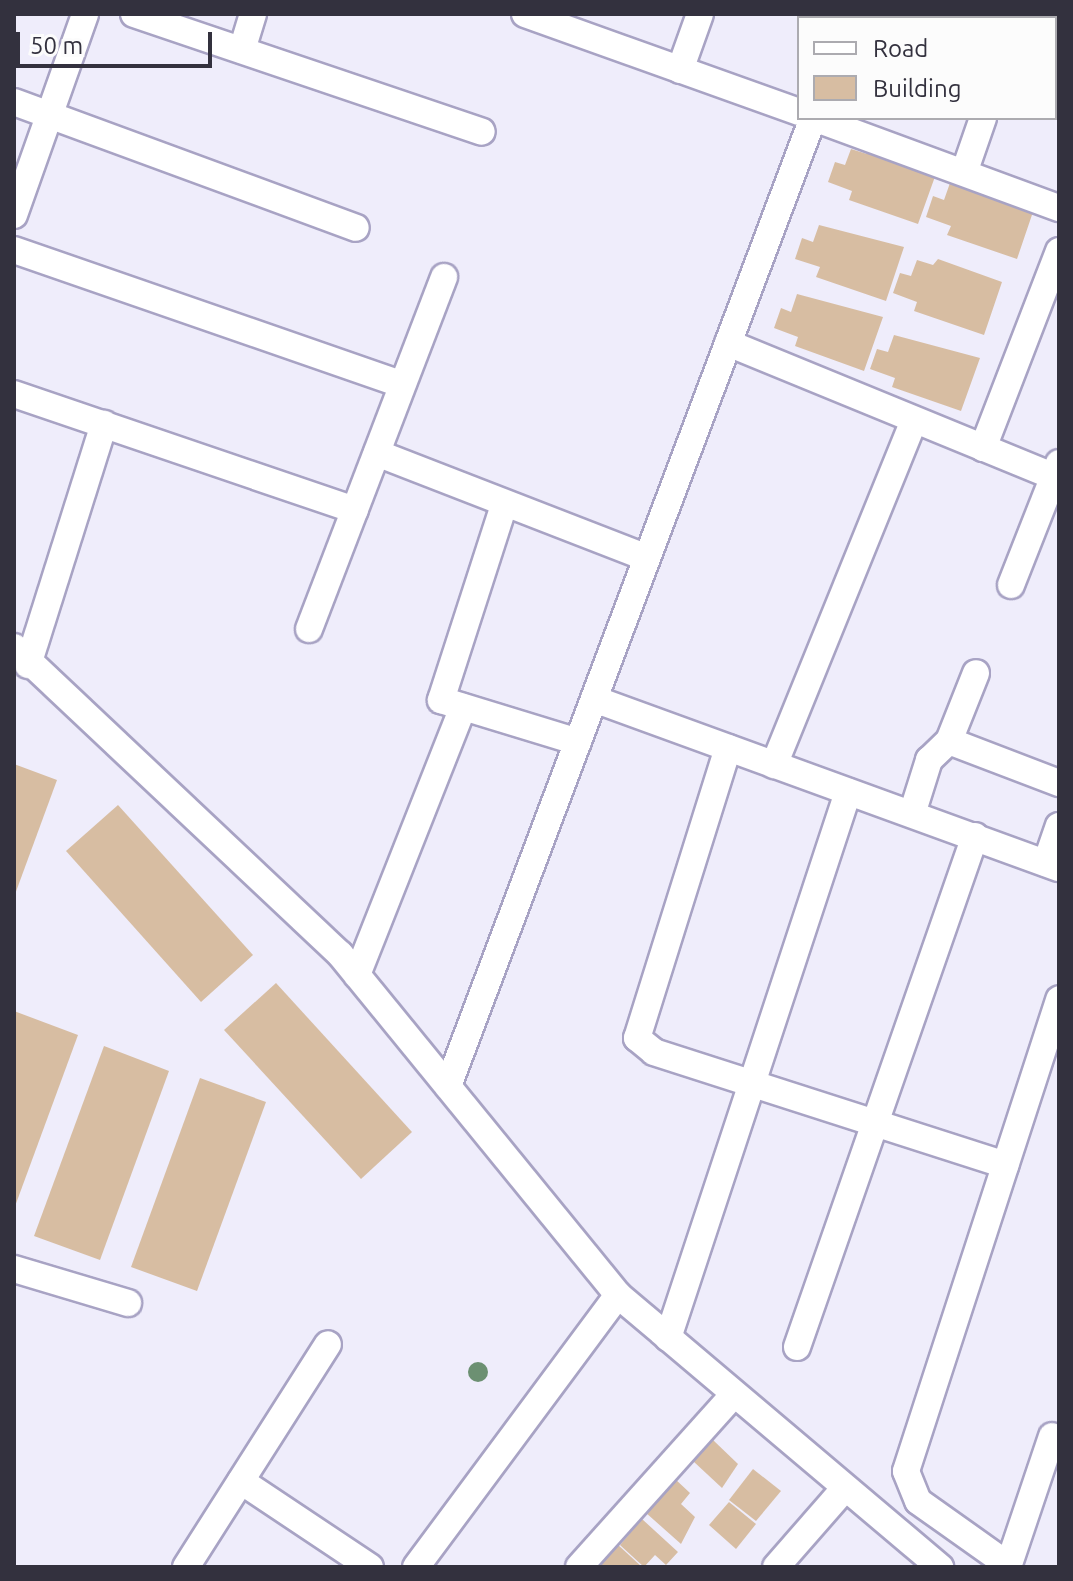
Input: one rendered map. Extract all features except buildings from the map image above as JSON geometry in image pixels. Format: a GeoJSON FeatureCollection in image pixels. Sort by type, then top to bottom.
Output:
{"type":"FeatureCollection","features":[{"type":"Feature","properties":{"kind":"street"},"geometry":{"type":"LineString","coordinates":[[14,215],[85,14]]}},
{"type":"Feature","properties":{"kind":"street"},"geometry":{"type":"LineString","coordinates":[[134,14],[482,132]]}},
{"type":"Feature","properties":{"kind":"street"},"geometry":{"type":"LineString","coordinates":[[242,50],[253,14]]}},
{"type":"Feature","properties":{"kind":"street"},"geometry":{"type":"LineString","coordinates":[[525,14],[797,111]]}},
{"type":"Feature","properties":{"kind":"street"},"geometry":{"type":"LineString","coordinates":[[680,70],[700,14]]}},
{"type":"Feature","properties":{"kind":"street"},"geometry":{"type":"LineString","coordinates":[[14,102],[356,228]]}},
{"type":"Feature","properties":{"kind":"street"},"geometry":{"type":"LineString","coordinates":[[448,1086],[594,699],[643,556],[813,120]]}},
{"type":"Feature","properties":{"kind":"street"},"geometry":{"type":"LineString","coordinates":[[820,120],[965,170],[1059,208]]}},
{"type":"Feature","properties":{"kind":"street"},"geometry":{"type":"LineString","coordinates":[[965,170],[982,120]]}},
{"type":"Feature","properties":{"kind":"street"},"geometry":{"type":"LineString","coordinates":[[14,250],[402,384]]}},
{"type":"Feature","properties":{"kind":"street"},"geometry":{"type":"LineString","coordinates":[[983,448],[1059,251]]}},
{"type":"Feature","properties":{"kind":"street"},"geometry":{"type":"LineString","coordinates":[[309,629],[444,277]]}},
{"type":"Feature","properties":{"kind":"street"},"geometry":{"type":"LineString","coordinates":[[728,343],[983,448],[1057,473],[1011,585]]}},
{"type":"Feature","properties":{"kind":"street"},"geometry":{"type":"LineString","coordinates":[[14,394],[355,510]]}},
{"type":"Feature","properties":{"kind":"street"},"geometry":{"type":"LineString","coordinates":[[774,765],[914,420]]}},
{"type":"Feature","properties":{"kind":"street"},"geometry":{"type":"LineString","coordinates":[[104,424],[18,652],[357,975],[618,1295],[940,1567]]}},
{"type":"Feature","properties":{"kind":"street"},"geometry":{"type":"LineString","coordinates":[[377,453],[504,505],[643,556]]}},
{"type":"Feature","properties":{"kind":"street"},"geometry":{"type":"LineString","coordinates":[[504,505],[441,700],[578,742]]}},
{"type":"Feature","properties":{"kind":"street"},"geometry":{"type":"LineString","coordinates":[[912,814],[929,760],[949,741],[976,673]]}},
{"type":"Feature","properties":{"kind":"street"},"geometry":{"type":"LineString","coordinates":[[594,699],[1052,865],[1059,826]]}},
{"type":"Feature","properties":{"kind":"street"},"geometry":{"type":"LineString","coordinates":[[357,975],[463,707]]}},
{"type":"Feature","properties":{"kind":"street"},"geometry":{"type":"LineString","coordinates":[[949,741],[1059,783]]}},
{"type":"Feature","properties":{"kind":"street"},"geometry":{"type":"LineString","coordinates":[[728,748],[635,1026],[654,1052],[1005,1165]]}},
{"type":"Feature","properties":{"kind":"street"},"geometry":{"type":"LineString","coordinates":[[668,1338],[848,792]]}},
{"type":"Feature","properties":{"kind":"street"},"geometry":{"type":"LineString","coordinates":[[797,1347],[878,1124],[975,836]]}},
{"type":"Feature","properties":{"kind":"street"},"geometry":{"type":"LineString","coordinates":[[1052,1436],[1008,1566],[918,1501],[906,1471],[1005,1165],[1050,1056],[1059,999]]}},
{"type":"Feature","properties":{"kind":"street"},"geometry":{"type":"LineString","coordinates":[[14,1269],[128,1303]]}},
{"type":"Feature","properties":{"kind":"street"},"geometry":{"type":"LineString","coordinates":[[416,1567],[618,1295]]}},
{"type":"Feature","properties":{"kind":"street"},"geometry":{"type":"LineString","coordinates":[[186,1567],[328,1344]]}},
{"type":"Feature","properties":{"kind":"street"},"geometry":{"type":"LineString","coordinates":[[579,1567],[734,1394]]}},
{"type":"Feature","properties":{"kind":"street"},"geometry":{"type":"LineString","coordinates":[[241,1481],[370,1567]]}},
{"type":"Feature","properties":{"kind":"street"},"geometry":{"type":"LineString","coordinates":[[776,1567],[845,1488]]}}]}
